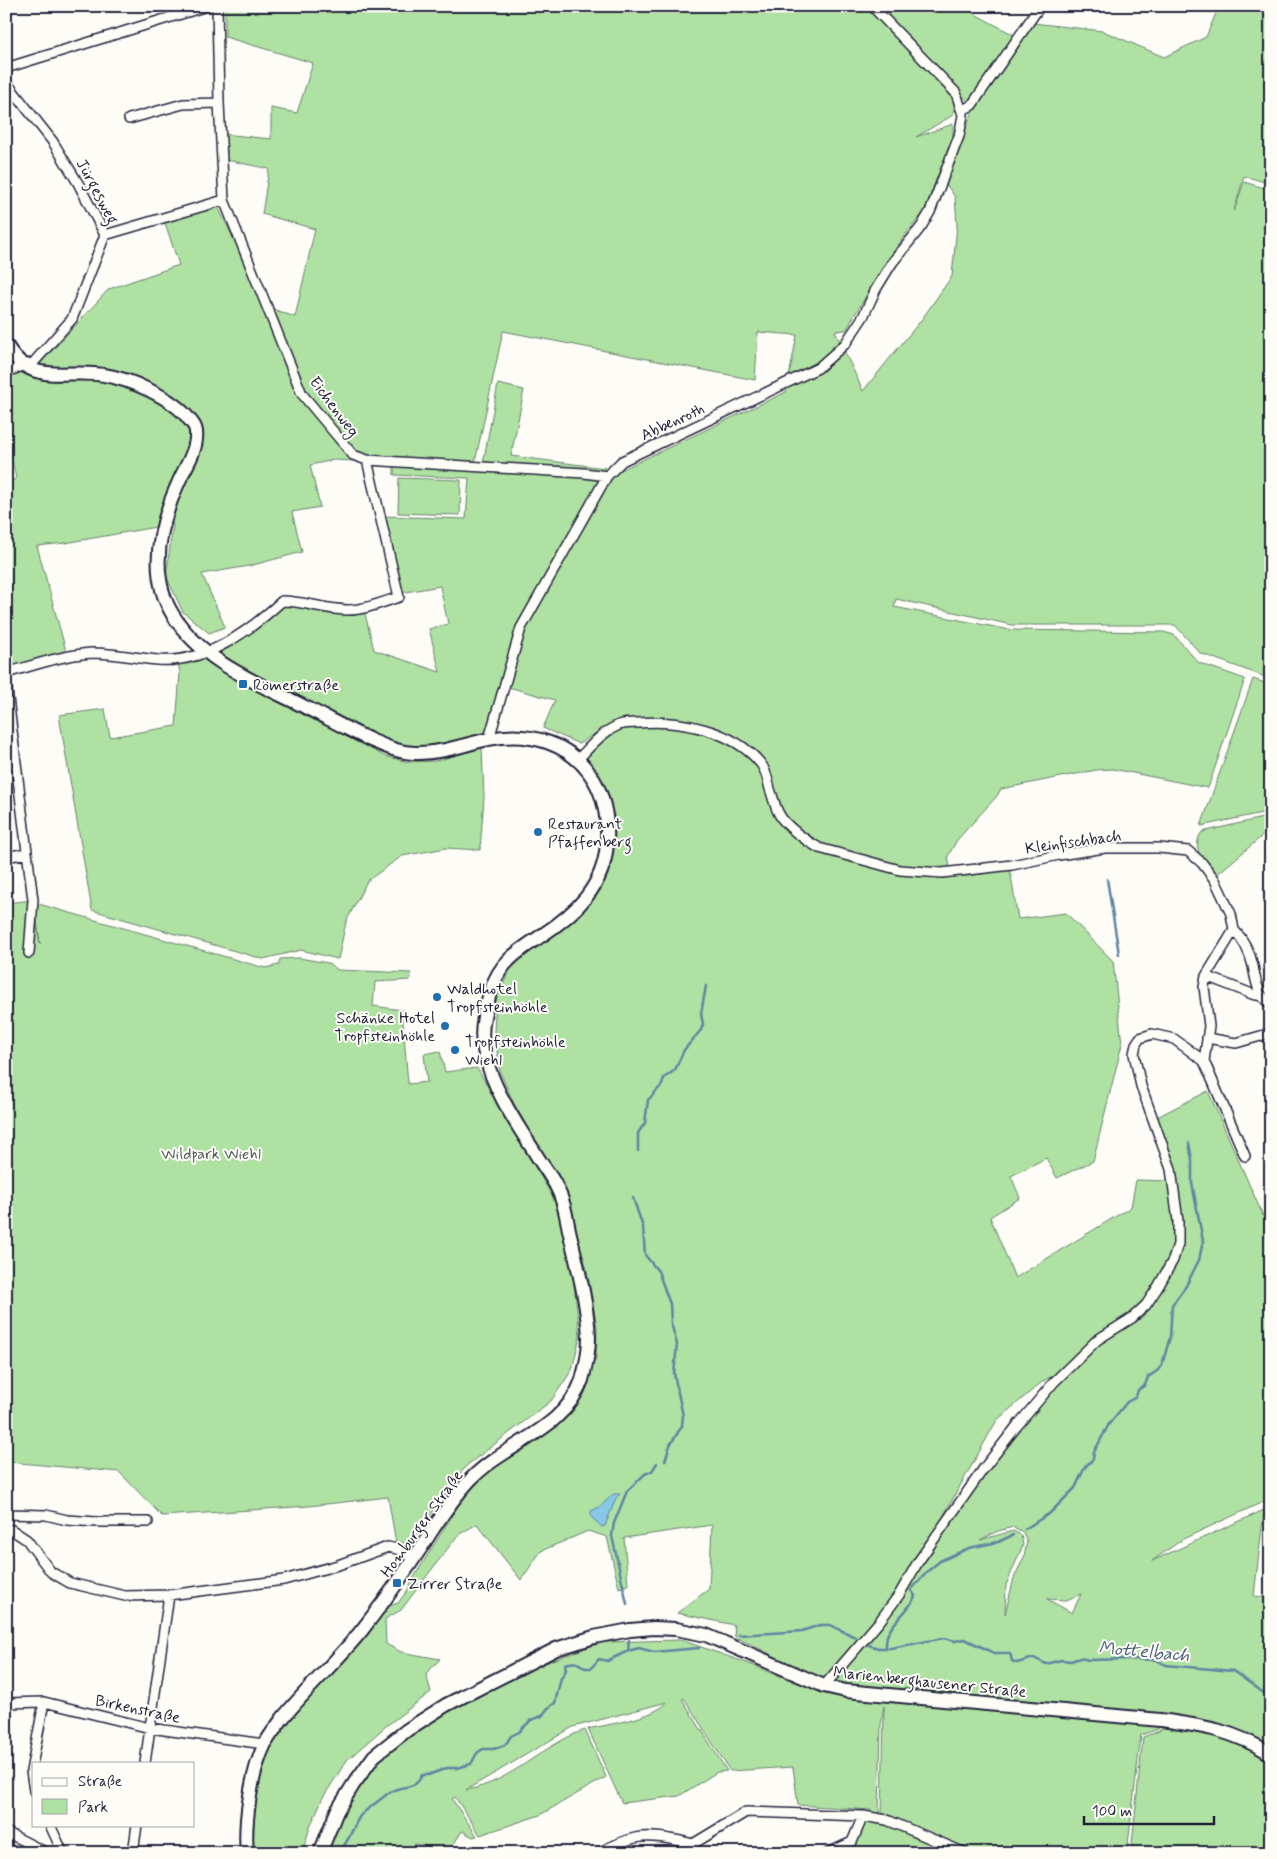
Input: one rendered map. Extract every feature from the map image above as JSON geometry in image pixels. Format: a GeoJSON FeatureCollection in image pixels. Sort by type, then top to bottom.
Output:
{"type":"FeatureCollection","features":[{"type":"Feature","properties":{"kind":"main road"},"geometry":{"type":"LineString","coordinates":[[6,345],[10,353],[26,366]]}},
{"type":"Feature","properties":{"kind":"main road","name":"Homburger Straße"},"geometry":{"type":"LineString","coordinates":[[26,366],[36,371],[55,375],[98,373],[119,378],[176,406],[196,430],[196,442],[191,457],[169,504],[160,538],[158,570],[166,599],[174,617],[207,652],[224,665],[261,685],[391,749],[408,753],[426,752],[489,739],[520,736],[547,741],[570,752],[578,759],[594,781],[604,804],[607,823],[606,862],[596,885],[583,903],[545,934],[522,948],[498,971],[483,1021],[482,1037],[496,1084],[533,1150],[555,1182],[564,1203],[578,1264],[589,1337],[587,1359],[581,1381],[564,1411],[533,1435],[492,1461],[470,1480],[438,1520],[360,1632],[300,1698],[264,1744],[248,1808],[245,1834],[247,1853]]}},
{"type":"Feature","properties":{"kind":"main road","name":"Marienberghausener Straße"},"geometry":{"type":"LineString","coordinates":[[319,1852],[337,1811],[353,1785],[374,1756],[401,1735],[446,1705],[556,1649],[594,1636],[630,1630],[654,1628],[706,1635],[824,1686],[846,1691],[1192,1724],[1223,1730],[1255,1744],[1271,1754]]}},
{"type":"Feature","properties":{"kind":"street"},"geometry":{"type":"LineString","coordinates":[[6,68],[207,6]]}},
{"type":"Feature","properties":{"kind":"street","name":"Eichenweg"},"geometry":{"type":"LineString","coordinates":[[217,6],[224,200],[302,394],[353,455],[366,460]]}},
{"type":"Feature","properties":{"kind":"street"},"geometry":{"type":"LineString","coordinates":[[872,6],[956,92],[963,110],[972,105],[1040,6]]}},
{"type":"Feature","properties":{"kind":"street","name":"Jürgesweg"},"geometry":{"type":"LineString","coordinates":[[6,82],[53,142],[78,183],[105,235],[72,319],[34,362],[26,366]]}},
{"type":"Feature","properties":{"kind":"street"},"geometry":{"type":"LineString","coordinates":[[129,119],[183,104],[219,103]]}},
{"type":"Feature","properties":{"kind":"street","name":"Abbenroth"},"geometry":{"type":"LineString","coordinates":[[489,739],[522,628],[607,476],[622,461],[818,368],[845,344],[863,317],[876,289],[892,263],[921,227],[930,212],[959,136],[963,110]]}},
{"type":"Feature","properties":{"kind":"street"},"geometry":{"type":"LineString","coordinates":[[105,235],[224,200]]}},
{"type":"Feature","properties":{"kind":"street"},"geometry":{"type":"LineString","coordinates":[[6,372],[26,366]]}},
{"type":"Feature","properties":{"kind":"street"},"geometry":{"type":"LineString","coordinates":[[6,672],[74,654],[95,653],[159,660],[180,659],[207,652],[232,639],[282,601],[296,601],[314,606],[348,610],[399,597],[366,460],[607,476]]}},
{"type":"Feature","properties":{"kind":"street"},"geometry":{"type":"LineString","coordinates":[[6,682],[33,900],[29,953]]}},
{"type":"Feature","properties":{"kind":"street","name":"Kleinfischbach"},"geometry":{"type":"LineString","coordinates":[[578,759],[603,734],[621,724],[664,722],[689,726],[722,736],[746,750],[762,765],[779,815],[790,827],[811,844],[900,870],[942,873],[966,871],[1012,865],[1059,854],[1104,848],[1159,848],[1188,851],[1202,863],[1215,880],[1232,914],[1234,930],[1241,937],[1262,996]]}},
{"type":"Feature","properties":{"kind":"street"},"geometry":{"type":"LineString","coordinates":[[6,856],[27,853]]}},
{"type":"Feature","properties":{"kind":"street"},"geometry":{"type":"LineString","coordinates":[[1234,930],[1206,976],[1204,987],[1209,1026],[1204,1061],[1245,1156]]}},
{"type":"Feature","properties":{"kind":"street"},"geometry":{"type":"LineString","coordinates":[[1206,976],[1262,996],[1271,1005]]}},
{"type":"Feature","properties":{"kind":"street"},"geometry":{"type":"LineString","coordinates":[[1207,1038],[1236,1043],[1271,1033]]}},
{"type":"Feature","properties":{"kind":"street"},"geometry":{"type":"LineString","coordinates":[[824,1686],[879,1622],[899,1595],[918,1562],[984,1468],[1054,1382],[1097,1340],[1132,1318],[1146,1305],[1169,1267],[1178,1244],[1178,1221],[1172,1169],[1141,1086],[1134,1054],[1136,1044],[1140,1038],[1152,1034],[1174,1040],[1204,1061]]}},
{"type":"Feature","properties":{"kind":"street"},"geometry":{"type":"LineString","coordinates":[[6,1514],[46,1515],[67,1520],[97,1522],[148,1522]]}},
{"type":"Feature","properties":{"kind":"street"},"geometry":{"type":"LineString","coordinates":[[6,1529],[12,1530],[27,1540],[51,1572],[70,1583],[125,1596],[169,1595],[284,1580],[338,1565],[388,1547],[397,1549],[413,1558]]}},
{"type":"Feature","properties":{"kind":"street"},"geometry":{"type":"LineString","coordinates":[[145,1762],[169,1595]]}},
{"type":"Feature","properties":{"kind":"street","name":"Birkenstraße"},"geometry":{"type":"LineString","coordinates":[[6,1702],[44,1702],[150,1728],[264,1744]]}},
{"type":"Feature","properties":{"kind":"street"},"geometry":{"type":"LineString","coordinates":[[33,1762],[44,1702]]}},
{"type":"Feature","properties":{"kind":"street"},"geometry":{"type":"LineString","coordinates":[[687,1853],[693,1844],[746,1812],[863,1816],[887,1820],[965,1853]]}},
{"type":"Feature","properties":{"kind":"street"},"geometry":{"type":"LineString","coordinates":[[828,1853],[852,1842],[863,1816]]}},
{"type":"Feature","properties":{"kind":"street"},"geometry":{"type":"LineString","coordinates":[[50,1826],[63,1853]]}},
{"type":"Feature","properties":{"kind":"street"},"geometry":{"type":"LineString","coordinates":[[133,1853],[137,1826]]}},
{"type":"Feature","properties":{"kind":"street"},"geometry":{"type":"LineString","coordinates":[[6,1832],[47,1853]]}},
{"type":"Feature","properties":{"kind":"street"},"geometry":{"type":"LineString","coordinates":[[598,1853],[637,1837],[662,1838],[693,1844]]}},
{"type":"Feature","properties":{"kind":"green space"},"geometry":{"type":"Polygon","coordinates":[[[864,6],[879,21],[886,16],[877,6],[960,6],[1016,36],[970,104],[909,36],[903,43],[955,101],[953,115],[916,137],[953,124],[953,136],[924,212],[886,262],[846,330],[835,331],[863,391],[922,319],[952,276],[957,225],[955,197],[946,184],[950,167],[975,106],[1033,23],[1103,31],[1164,57],[1206,37],[1219,6],[1271,6],[1271,184],[1244,176],[1234,211],[1244,182],[1271,190],[1271,679],[1200,653],[1175,625],[1012,625],[896,599],[894,607],[1010,630],[1164,632],[1174,635],[1199,663],[1245,679],[1208,788],[1113,769],[1096,770],[1001,789],[997,796],[957,840],[948,856],[950,868],[902,866],[814,842],[781,814],[765,763],[748,745],[720,732],[673,719],[615,721],[579,744],[543,728],[555,700],[501,685],[486,735],[431,748],[403,747],[376,739],[239,668],[221,656],[224,649],[232,642],[282,603],[295,603],[312,608],[348,612],[364,610],[374,650],[440,672],[429,629],[448,624],[440,586],[400,593],[382,516],[466,519],[469,478],[394,475],[394,465],[482,469],[498,384],[524,390],[511,456],[621,470],[786,392],[797,335],[758,332],[755,380],[503,331],[474,467],[334,460],[310,465],[320,507],[292,512],[302,552],[249,566],[202,574],[225,627],[209,633],[183,612],[166,576],[173,524],[65,543],[37,546],[66,651],[9,668],[6,658],[6,482],[16,479],[9,444],[6,441],[6,375],[24,370],[49,380],[57,381],[90,377],[104,378],[139,390],[171,407],[185,421],[190,430],[191,437],[187,456],[171,486],[177,490],[194,459],[200,433],[199,426],[183,407],[139,382],[109,372],[88,368],[54,370],[38,366],[109,289],[179,265],[165,223],[218,207],[267,307],[295,317],[315,229],[262,214],[269,169],[222,159],[223,134],[271,139],[271,108],[297,113],[313,63],[225,37],[225,7],[864,6]]]}},
{"type":"Feature","properties":{"kind":"green space"},"geometry":{"type":"Polygon","coordinates":[[[399,478],[461,480],[460,515],[398,513],[399,478]]]}},
{"type":"Feature","properties":{"kind":"green space"},"geometry":{"type":"Polygon","coordinates":[[[206,657],[279,700],[384,756],[408,762],[435,761],[482,748],[484,798],[480,850],[446,848],[402,856],[367,881],[346,922],[338,959],[301,950],[263,959],[92,910],[59,715],[105,709],[110,737],[176,726],[180,673],[178,663],[206,657]]]}},
{"type":"Feature","properties":{"kind":"green space"},"geometry":{"type":"Polygon","coordinates":[[[1253,679],[1271,685],[1271,811],[1201,826],[1253,679]]]}},
{"type":"Feature","properties":{"kind":"green space"},"geometry":{"type":"Polygon","coordinates":[[[673,724],[717,736],[745,751],[760,766],[776,817],[799,838],[820,853],[901,873],[968,876],[1010,870],[1018,919],[1066,913],[1113,961],[1122,1044],[1093,1161],[1057,1178],[1046,1158],[1011,1176],[1020,1198],[990,1217],[1015,1278],[1131,1207],[1136,1180],[1170,1181],[1176,1233],[1173,1250],[1143,1306],[1091,1341],[1065,1368],[1042,1382],[997,1420],[932,1536],[938,1537],[1019,1427],[1057,1383],[1098,1341],[1124,1328],[1152,1306],[1172,1266],[1179,1245],[1181,1220],[1176,1181],[1169,1150],[1157,1117],[1208,1091],[1264,1218],[1271,1287],[1271,1495],[1265,1501],[1183,1539],[1152,1561],[1264,1510],[1254,1596],[1271,1598],[1271,1747],[1248,1734],[1210,1724],[1168,1718],[873,1690],[816,1676],[735,1637],[734,1625],[677,1613],[709,1589],[712,1525],[624,1538],[628,1585],[619,1588],[607,1537],[588,1531],[541,1551],[521,1580],[477,1524],[458,1535],[401,1610],[385,1619],[386,1644],[401,1652],[440,1659],[426,1674],[431,1692],[386,1726],[347,1760],[322,1799],[310,1827],[302,1853],[254,1853],[251,1835],[253,1805],[270,1744],[296,1709],[346,1659],[385,1608],[398,1603],[463,1498],[491,1468],[559,1424],[579,1399],[596,1358],[597,1327],[586,1266],[568,1204],[557,1180],[514,1104],[500,1072],[494,1031],[496,998],[510,970],[536,946],[581,914],[605,878],[613,849],[614,815],[604,786],[586,758],[603,737],[623,726],[673,724]],[[1013,1527],[998,1531],[980,1540],[1013,1531],[1021,1535],[1023,1545],[1006,1585],[1005,1614],[1014,1578],[1024,1557],[1027,1542],[1023,1532],[1013,1527]],[[1081,1594],[1066,1600],[1047,1599],[1072,1613],[1081,1594]]]}},
{"type":"Feature","properties":{"kind":"green space"},"geometry":{"type":"Polygon","coordinates":[[[1271,816],[1271,835],[1268,831],[1214,877],[1198,850],[1199,838],[1202,832],[1271,816]]]}},
{"type":"Feature","properties":{"kind":"green space","name":"Wildpark Wiehl"},"geometry":{"type":"Polygon","coordinates":[[[33,900],[40,944],[35,903],[265,968],[279,965],[280,959],[299,958],[328,963],[338,970],[411,973],[410,980],[375,982],[373,1006],[402,1010],[408,1084],[427,1082],[424,1054],[440,1051],[445,1072],[477,1068],[557,1204],[572,1267],[580,1336],[572,1370],[551,1401],[466,1466],[410,1543],[396,1543],[388,1497],[309,1506],[162,1516],[119,1472],[9,1462],[6,1465],[6,903],[33,900]]]}},
{"type":"Feature","properties":{"kind":"green space"},"geometry":{"type":"Polygon","coordinates":[[[681,1640],[747,1663],[823,1693],[860,1699],[1163,1725],[1158,1729],[1141,1735],[1127,1853],[972,1853],[882,1816],[884,1706],[881,1724],[879,1815],[870,1813],[871,1810],[798,1805],[793,1767],[730,1771],[684,1698],[682,1699],[727,1771],[717,1772],[679,1796],[622,1803],[588,1729],[642,1716],[661,1708],[667,1702],[573,1727],[466,1790],[498,1780],[555,1744],[585,1730],[606,1777],[540,1815],[480,1835],[455,1797],[452,1799],[477,1836],[473,1837],[462,1831],[450,1850],[415,1844],[409,1853],[328,1853],[342,1812],[375,1763],[445,1712],[523,1671],[602,1642],[681,1640]]]}},
{"type":"Feature","properties":{"kind":"green space"},"geometry":{"type":"Polygon","coordinates":[[[1166,1725],[1230,1738],[1271,1758],[1271,1853],[1131,1853],[1143,1737],[1159,1731],[1166,1725]]]}},
{"type":"Feature","properties":{"kind":"green space"},"geometry":{"type":"Polygon","coordinates":[[[867,1819],[894,1825],[961,1853],[849,1853],[847,1850],[855,1844],[867,1819]]]}},
{"type":"Feature","properties":{"kind":"water"},"geometry":{"type":"Polygon","coordinates":[[[613,1494],[620,1494],[616,1498],[605,1526],[602,1527],[591,1517],[591,1511],[601,1506],[613,1494]]]}},
{"type":"Feature","properties":{"kind":"waterway"},"geometry":{"type":"LineString","coordinates":[[1107,879],[1119,954]]}},
{"type":"Feature","properties":{"kind":"waterway"},"geometry":{"type":"LineString","coordinates":[[638,1151],[638,1133],[645,1123],[648,1100],[662,1085],[664,1078],[675,1070],[684,1050],[701,1030],[703,1024],[701,1014],[706,986]]}},
{"type":"Feature","properties":{"kind":"waterway"},"geometry":{"type":"LineString","coordinates":[[1025,1529],[1050,1513],[1075,1488],[1085,1467],[1093,1459],[1094,1452],[1109,1424],[1127,1402],[1136,1397],[1138,1390],[1145,1385],[1148,1377],[1162,1365],[1170,1337],[1172,1305],[1186,1286],[1199,1260],[1203,1241],[1192,1183],[1192,1160],[1189,1143]]}},
{"type":"Feature","properties":{"kind":"waterway"},"geometry":{"type":"LineString","coordinates":[[633,1198],[643,1227],[645,1255],[658,1271],[670,1304],[671,1323],[677,1344],[674,1374],[683,1416],[682,1426],[670,1445],[665,1461]]}},
{"type":"Feature","properties":{"kind":"waterway"},"geometry":{"type":"LineString","coordinates":[[627,1604],[612,1536],[614,1523],[627,1491],[645,1474],[652,1471],[657,1463]]}},
{"type":"Feature","properties":{"kind":"waterway"},"geometry":{"type":"LineString","coordinates":[[886,1648],[889,1631],[909,1607],[915,1596],[911,1590],[928,1571],[940,1561],[969,1548],[998,1542],[1013,1535]]}},
{"type":"Feature","properties":{"kind":"waterway","name":"Mottelbach"},"geometry":{"type":"LineString","coordinates":[[739,1635],[802,1631],[820,1625],[830,1625],[855,1637]]}},
{"type":"Feature","properties":{"kind":"waterway","name":"Mottelbach"},"geometry":{"type":"LineString","coordinates":[[869,1645],[878,1648],[891,1648],[944,1638],[955,1641],[965,1639],[994,1653],[1010,1653],[1012,1661],[1017,1663],[1034,1658],[1046,1664],[1080,1658],[1089,1660],[1156,1660],[1166,1665],[1233,1671],[1271,1698]]}},
{"type":"Feature","properties":{"kind":"waterway"},"geometry":{"type":"LineString","coordinates":[[628,1651],[629,1640]]}},
{"type":"Feature","properties":{"kind":"waterway","name":"Mottelbach"},"geometry":{"type":"LineString","coordinates":[[338,1853],[345,1845],[360,1816],[390,1792],[416,1783],[422,1775],[471,1764],[477,1753],[483,1749],[494,1749],[505,1745],[511,1736],[519,1732],[531,1720],[542,1716],[555,1703],[561,1678],[566,1670],[565,1664],[576,1663],[585,1668],[591,1668],[599,1659],[607,1661],[639,1648],[654,1652],[699,1648]]}},
{"type":"Feature","properties":{"kind":"place","name":"Römerstraße"},"geometry":{"type":"Point","coordinates":[243,684]}},
{"type":"Feature","properties":{"kind":"place","name":"Restaurant Pfaffenberg"},"geometry":{"type":"Point","coordinates":[538,832]}},
{"type":"Feature","properties":{"kind":"place","name":"Waldhotel Tropfsteinhöhle"},"geometry":{"type":"Point","coordinates":[437,997]}},
{"type":"Feature","properties":{"kind":"place","name":"Schänke Hotel Tropfsteinhöhle"},"geometry":{"type":"Point","coordinates":[445,1026]}},
{"type":"Feature","properties":{"kind":"place","name":"Tropfsteinhöhle Wiehl"},"geometry":{"type":"Point","coordinates":[455,1050]}},
{"type":"Feature","properties":{"kind":"place","name":"Zirrer Straße"},"geometry":{"type":"Point","coordinates":[397,1583]}}]}
